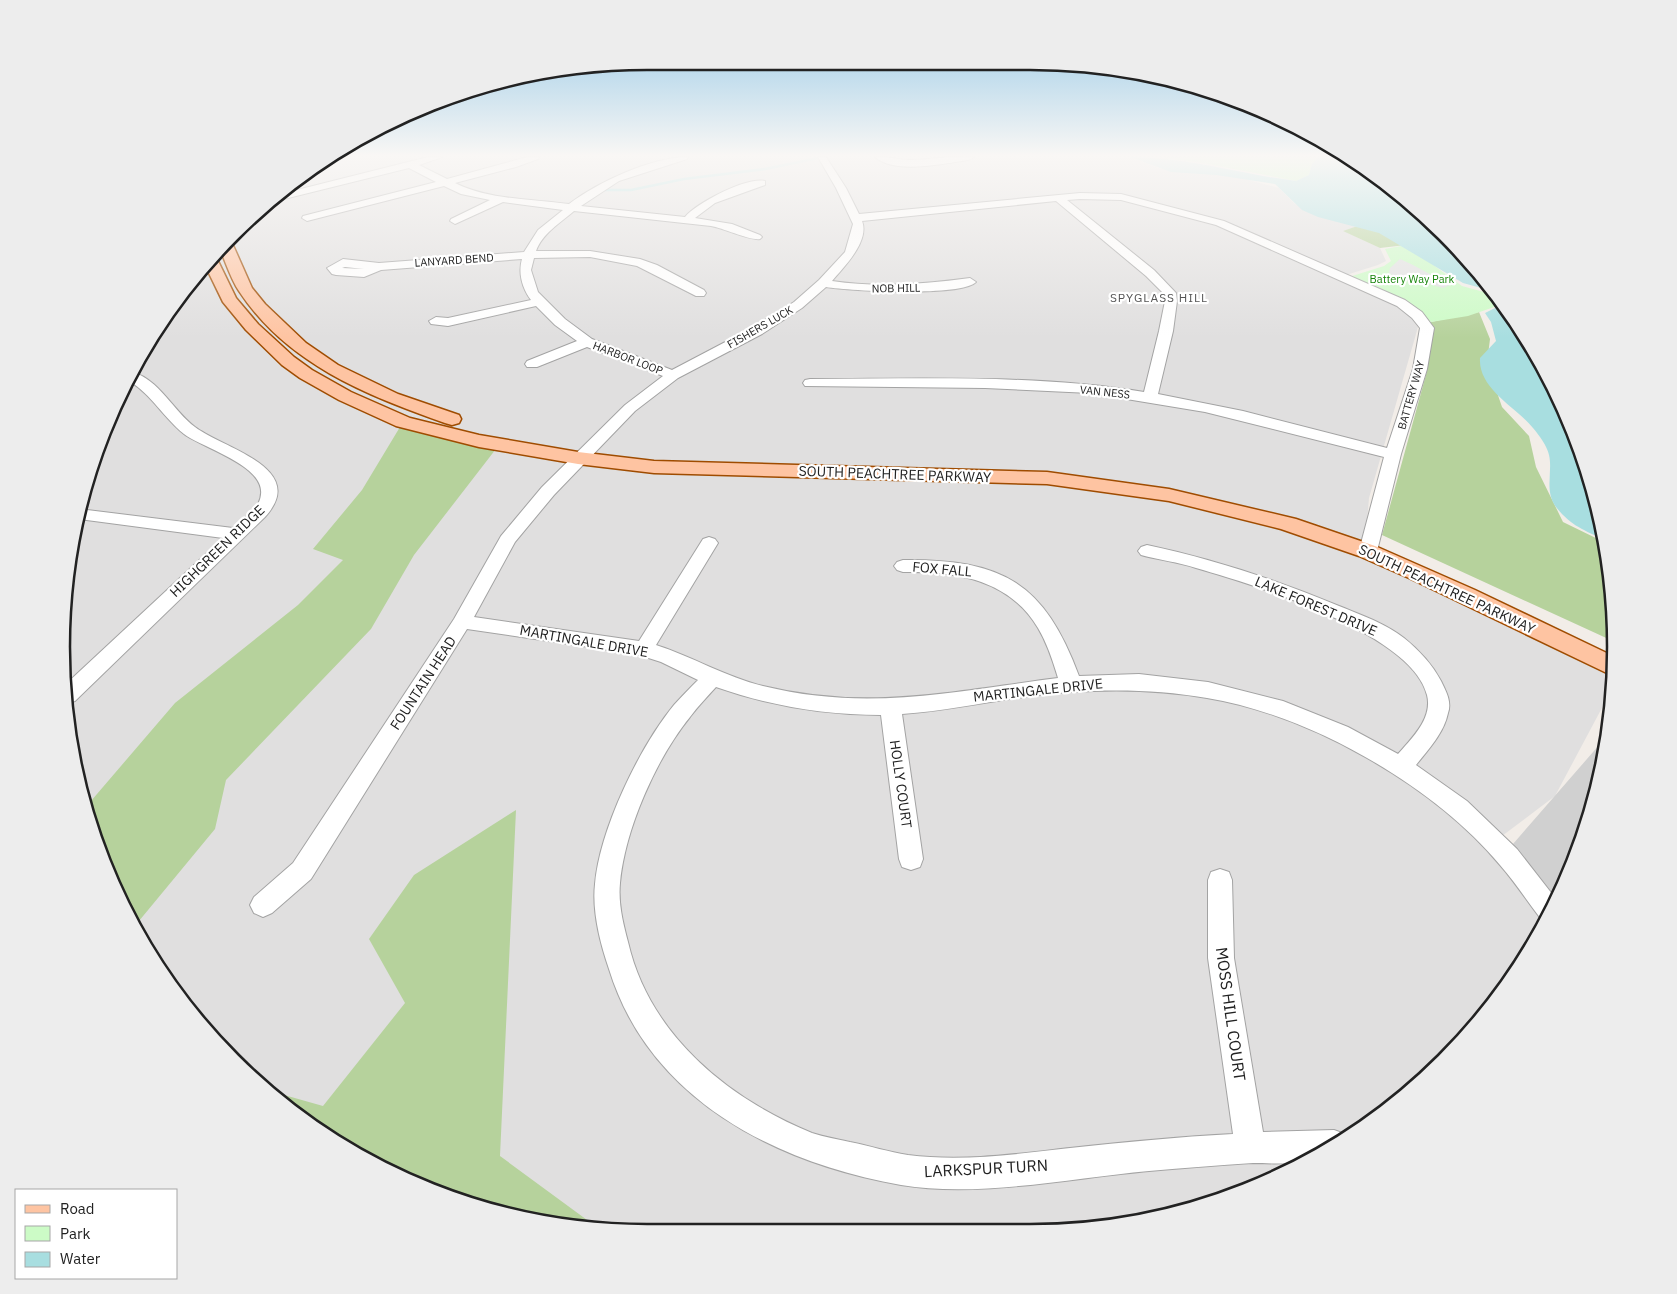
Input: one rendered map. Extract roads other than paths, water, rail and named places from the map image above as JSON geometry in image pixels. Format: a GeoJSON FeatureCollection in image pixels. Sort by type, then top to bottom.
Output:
{"type":"FeatureCollection","features":[{"type":"Feature","properties":{"kind":"main road","name":"SOUTH PEACHTREE PARKWAY"},"geometry":{"type":"LineString","coordinates":[[228,251],[245,289],[259,308],[300,347],[332,369],[392,398],[445,417],[491,430],[551,442],[584,452]]}},
{"type":"Feature","properties":{"kind":"main road","name":"SOUTH PEACHTREE PARKWAY"},"geometry":{"type":"LineString","coordinates":[[214,266],[229,299],[258,333],[306,374],[345,396],[403,422],[479,442],[584,452],[897,458],[1104,469],[1207,487],[1263,500],[1370,544],[1464,577],[1607,645]]}},
{"type":"Feature","properties":{"kind":"main road","name":"SOUTH PEACHTREE PARKWAY"},"geometry":{"type":"LineString","coordinates":[[1370,544],[1413,571],[1607,663]]}},
{"type":"Feature","properties":{"kind":"street"},"geometry":{"type":"LineString","coordinates":[[455,221],[462,217]]}},
{"type":"Feature","properties":{"kind":"street","name":"HARBOR LOOP"},"geometry":{"type":"LineString","coordinates":[[560,217],[542,232],[531,248],[525,270],[532,293],[560,322],[587,342],[673,375]]}},
{"type":"Feature","properties":{"kind":"street"},"geometry":{"type":"LineString","coordinates":[[655,217],[728,226],[756,237]]}},
{"type":"Feature","properties":{"kind":"street"},"geometry":{"type":"LineString","coordinates":[[687,221],[691,217]]}},
{"type":"Feature","properties":{"kind":"street","name":"BATTERY WAY"},"geometry":{"type":"LineString","coordinates":[[856,218],[862,217]]}},
{"type":"Feature","properties":{"kind":"street"},"geometry":{"type":"LineString","coordinates":[[1082,217],[1150,272],[1170,293],[1171,301],[1166,331],[1150,397]]}},
{"type":"Feature","properties":{"kind":"street","name":"BATTERY WAY"},"geometry":{"type":"LineString","coordinates":[[1203,217],[1402,303],[1417,315],[1427,328],[1420,369],[1393,454],[1370,544]]}},
{"type":"Feature","properties":{"kind":"street","name":"FISHERS LUCK"},"geometry":{"type":"LineString","coordinates":[[584,452],[630,408],[673,375],[776,320],[798,305],[850,253],[858,224],[856,218]]}},
{"type":"Feature","properties":{"kind":"street","name":"LANYARD BEND"},"geometry":{"type":"LineString","coordinates":[[379,267],[529,255],[590,254],[628,260],[653,268],[700,292]]}},
{"type":"Feature","properties":{"kind":"street","name":"NOB HILL"},"geometry":{"type":"LineString","coordinates":[[823,282],[847,287],[889,290],[970,282]]}},
{"type":"Feature","properties":{"kind":"street"},"geometry":{"type":"LineString","coordinates":[[436,321],[448,322],[539,302]]}},
{"type":"Feature","properties":{"kind":"street"},"geometry":{"type":"LineString","coordinates":[[532,364],[587,342]]}},
{"type":"Feature","properties":{"kind":"street","name":"HIGHGREEN RIDGE"},"geometry":{"type":"LineString","coordinates":[[72,691],[266,505],[270,486],[263,474],[249,463],[190,431],[148,388],[136,380]]}},
{"type":"Feature","properties":{"kind":"street","name":"VAN NESS"},"geometry":{"type":"LineString","coordinates":[[810,384],[990,385],[1089,389],[1150,397],[1265,419],[1393,454]]}},
{"type":"Feature","properties":{"kind":"street","name":"FOUNTAIN HEAD"},"geometry":{"type":"LineString","coordinates":[[263,904],[302,871],[462,622],[507,540],[584,452]]}},
{"type":"Feature","properties":{"kind":"street"},"geometry":{"type":"LineString","coordinates":[[86,515],[235,534]]}},
{"type":"Feature","properties":{"kind":"street"},"geometry":{"type":"LineString","coordinates":[[644,649],[709,543]]}},
{"type":"Feature","properties":{"kind":"street","name":"LAKE FOREST DRIVE"},"geometry":{"type":"LineString","coordinates":[[1147,551],[1198,562],[1303,598],[1371,628],[1396,642],[1424,670],[1438,695],[1438,713],[1428,733],[1402,766]]}},
{"type":"Feature","properties":{"kind":"street","name":"FOX FALL"},"geometry":{"type":"LineString","coordinates":[[902,566],[943,566],[973,570],[1014,590],[1028,600],[1046,623],[1061,654],[1071,684]]}},
{"type":"Feature","properties":{"kind":"street","name":"MARTINGALE DRIVE"},"geometry":{"type":"LineString","coordinates":[[462,622],[644,649],[712,678],[759,693],[818,704],[891,708],[1071,684],[1106,682],[1190,687],[1245,697],[1299,714],[1370,747],[1402,766],[1474,823],[1511,862],[1545,905]]}},
{"type":"Feature","properties":{"kind":"street","name":"LARKSPUR TURN"},"geometry":{"type":"LineString","coordinates":[[712,678],[681,712],[666,735],[637,789],[616,842],[607,887],[614,940],[628,988],[654,1032],[675,1060],[709,1091],[747,1117],[813,1149],[882,1166],[911,1170],[940,1172],[1007,1169],[1250,1148],[1321,1145]]}},
{"type":"Feature","properties":{"kind":"street","name":"HOLLY COURT"},"geometry":{"type":"LineString","coordinates":[[891,708],[911,859]]}},
{"type":"Feature","properties":{"kind":"street","name":"MOSS HILL COURT"},"geometry":{"type":"LineString","coordinates":[[1220,880],[1221,958],[1250,1148]]}},
{"type":"Feature","properties":{"kind":"water"},"geometry":{"type":"Polygon","coordinates":[[[1319,217],[1415,217],[1438,239],[1481,288],[1463,283],[1379,233],[1319,217]]]}},
{"type":"Feature","properties":{"kind":"water"},"geometry":{"type":"Polygon","coordinates":[[[1496,307],[1530,359],[1547,392],[1563,426],[1576,462],[1596,536],[1573,523],[1556,507],[1550,495],[1550,461],[1545,444],[1526,420],[1499,397],[1485,379],[1481,369],[1480,358],[1496,341],[1491,322],[1485,313],[1496,307]]]}},
{"type":"Feature","properties":{"kind":"district","name":"SPYGLASS HILL"},"geometry":{"type":"Point","coordinates":[1159,298]}},
{"type":"Feature","properties":{"kind":"park label","name":"Battery Way Park"},"geometry":{"type":"Point","coordinates":[1412,279]}}]}
